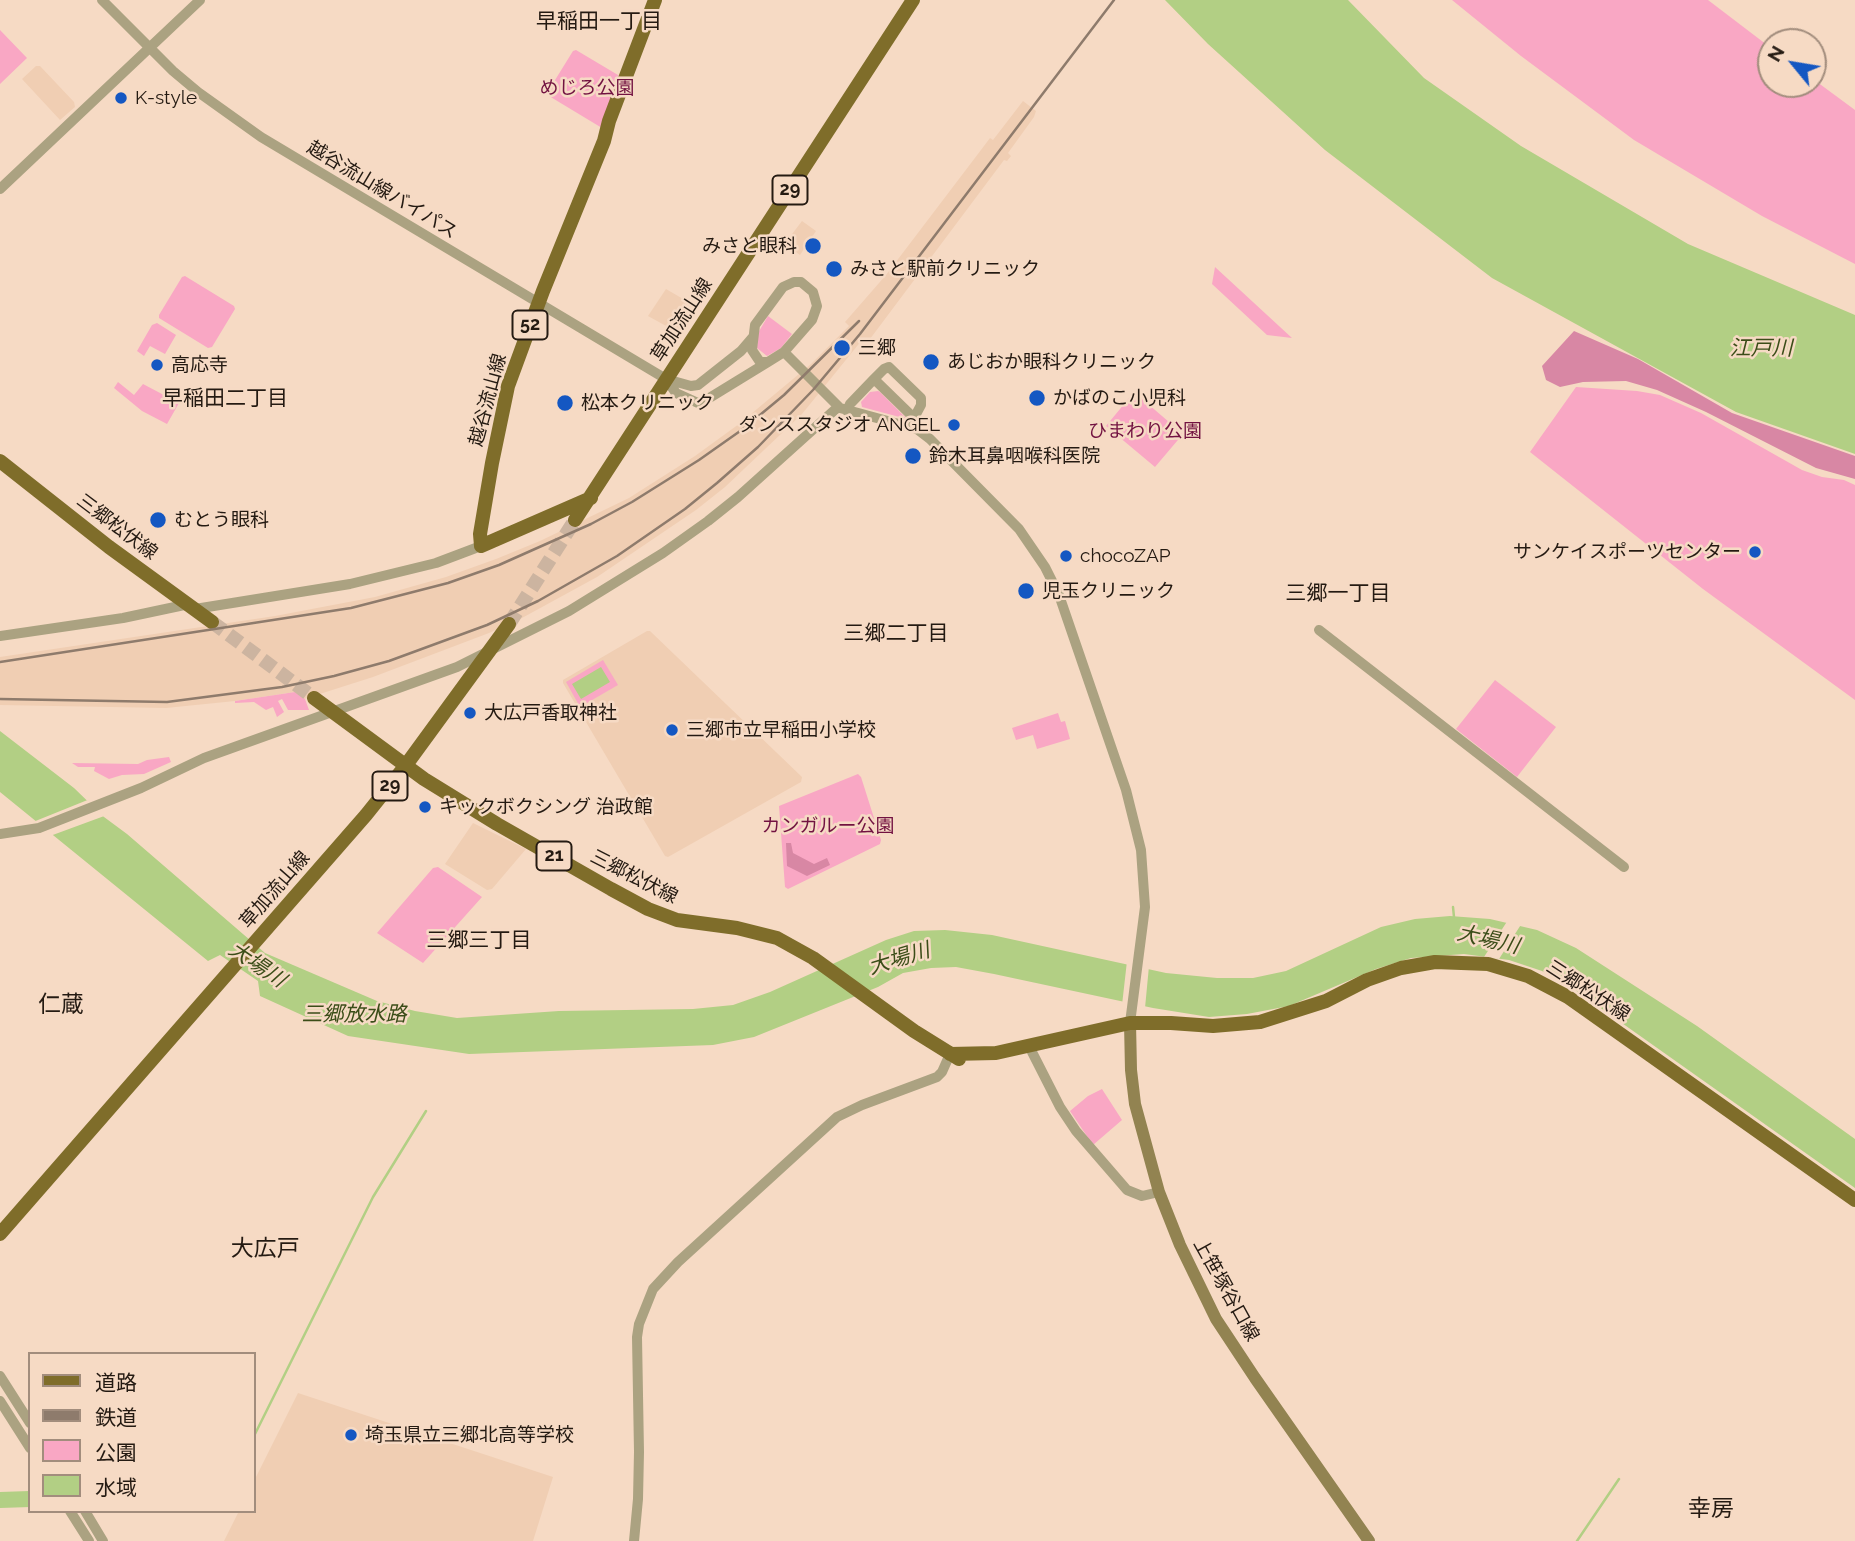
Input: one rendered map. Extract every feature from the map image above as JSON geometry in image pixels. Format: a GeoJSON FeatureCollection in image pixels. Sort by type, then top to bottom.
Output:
{"type":"FeatureCollection","features":[{"type":"Feature","properties":{"kind":"main road","name":"越谷流山線"},"geometry":{"type":"LineString","coordinates":[[481,547],[480,534],[499,419],[508,386],[604,141],[655,0]]}},
{"type":"Feature","properties":{"kind":"main road","name":"草加流山線"},"geometry":{"type":"LineString","coordinates":[[575,520],[913,0]]}},
{"type":"Feature","properties":{"kind":"main road","name":"三郷松伏線"},"geometry":{"type":"LineString","coordinates":[[0,461],[109,547],[212,622]]}},
{"type":"Feature","properties":{"kind":"main road"},"geometry":{"type":"LineString","coordinates":[[481,547],[591,498]]}},
{"type":"Feature","properties":{"kind":"main road","name":"草加流山線"},"geometry":{"type":"LineString","coordinates":[[0,1234],[366,815],[509,624]]}},
{"type":"Feature","properties":{"kind":"main road","name":"三郷松伏線"},"geometry":{"type":"LineString","coordinates":[[314,698],[406,765],[497,824],[648,909],[677,920],[766,934],[786,942],[914,1031],[964,1061],[978,1063],[1032,1052],[1069,1042],[1094,1031]]}},
{"type":"Feature","properties":{"kind":"main road","name":"三郷松伏線"},"geometry":{"type":"LineString","coordinates":[[950,1054],[996,1053],[1130,1023],[1243,1025],[1307,1008],[1384,973],[1418,964],[1459,962],[1500,966],[1528,976],[1568,998],[1855,1200]]}},
{"type":"Feature","properties":{"kind":"main road","name":"上笹塚谷口線"},"geometry":{"type":"LineString","coordinates":[[1130,1023],[1135,1104],[1159,1192],[1184,1256],[1216,1319],[1369,1541]]}},
{"type":"Feature","properties":{"kind":"street","name":"越谷流山線バイパス"},"geometry":{"type":"LineString","coordinates":[[102,0],[149,49],[198,92],[261,138],[666,379]]}},
{"type":"Feature","properties":{"kind":"street"},"geometry":{"type":"LineString","coordinates":[[0,189],[200,0]]}},
{"type":"Feature","properties":{"kind":"street"},"geometry":{"type":"LineString","coordinates":[[666,379],[676,393],[698,403],[768,362],[784,352],[812,320],[817,306],[813,292],[801,282],[783,287],[757,321],[752,350],[762,363],[768,362]]}},
{"type":"Feature","properties":{"kind":"street"},"geometry":{"type":"LineString","coordinates":[[666,379],[691,386],[698,385],[741,351],[753,337]]}},
{"type":"Feature","properties":{"kind":"street"},"geometry":{"type":"LineString","coordinates":[[784,352],[842,409],[916,424]]}},
{"type":"Feature","properties":{"kind":"street"},"geometry":{"type":"LineString","coordinates":[[0,834],[39,828],[141,788],[204,758],[457,667],[569,611],[663,553],[738,497],[850,404],[886,368],[894,370],[921,398],[916,424]]}},
{"type":"Feature","properties":{"kind":"street"},"geometry":{"type":"LineString","coordinates":[[874,379],[1019,529],[1045,567],[1059,595],[1137,828],[1145,907],[1130,1023]]}},
{"type":"Feature","properties":{"kind":"street"},"geometry":{"type":"LineString","coordinates":[[0,636],[192,606],[307,592],[436,563],[481,547]]}},
{"type":"Feature","properties":{"kind":"street"},"geometry":{"type":"LineString","coordinates":[[1319,630],[1624,867]]}},
{"type":"Feature","properties":{"kind":"street"},"geometry":{"type":"LineString","coordinates":[[1032,1052],[1060,1107],[1076,1131],[1127,1190],[1142,1196],[1159,1192]]}},
{"type":"Feature","properties":{"kind":"street"},"geometry":{"type":"LineString","coordinates":[[634,1541],[639,1452],[637,1337],[639,1324],[653,1289],[678,1262],[837,1117],[937,1077],[950,1054]]}},
{"type":"Feature","properties":{"kind":"street"},"geometry":{"type":"LineString","coordinates":[[0,1376],[28,1420]]}},
{"type":"Feature","properties":{"kind":"street"},"geometry":{"type":"LineString","coordinates":[[0,1401],[28,1445]]}},
{"type":"Feature","properties":{"kind":"street"},"geometry":{"type":"LineString","coordinates":[[71,1513],[89,1541]]}},
{"type":"Feature","properties":{"kind":"street"},"geometry":{"type":"LineString","coordinates":[[86,1513],[103,1541]]}},
{"type":"Feature","properties":{"kind":"shaded area"},"geometry":{"type":"Polygon","coordinates":[[[36,66],[40,66],[74,102],[75,107],[60,120],[22,79],[36,66]]]}},
{"type":"Feature","properties":{"kind":"shaded area"},"geometry":{"type":"Polygon","coordinates":[[[1023,101],[1036,111],[1008,153],[1011,156],[1007,161],[1004,160],[867,343],[862,340],[802,414],[725,487],[696,510],[597,577],[489,633],[373,677],[304,699],[295,692],[166,708],[0,705],[0,657],[275,616],[375,597],[446,577],[496,559],[629,498],[739,424],[811,364],[849,326],[845,322],[886,275],[990,138],[993,140],[1023,101]]]}},
{"type":"Feature","properties":{"kind":"shaded area"},"geometry":{"type":"Polygon","coordinates":[[[802,221],[816,231],[800,255],[786,245],[786,242],[802,221]]]}},
{"type":"Feature","properties":{"kind":"shaded area"},"geometry":{"type":"Polygon","coordinates":[[[666,289],[690,303],[691,307],[677,332],[648,316],[666,289]]]}},
{"type":"Feature","properties":{"kind":"shaded area"},"geometry":{"type":"Polygon","coordinates":[[[1574,331],[1638,359],[1732,413],[1855,456],[1855,479],[1816,468],[1657,390],[1626,381],[1583,382],[1560,387],[1546,380],[1542,366],[1574,331]]]}},
{"type":"Feature","properties":{"kind":"shaded area","name":"三郷市立早稲田小学校"},"geometry":{"type":"Polygon","coordinates":[[[647,631],[802,777],[801,782],[668,857],[563,683],[563,680],[647,631]]]}},
{"type":"Feature","properties":{"kind":"shaded area"},"geometry":{"type":"Polygon","coordinates":[[[473,823],[526,849],[492,889],[487,890],[445,864],[473,823]]]}},
{"type":"Feature","properties":{"kind":"shaded area"},"geometry":{"type":"Polygon","coordinates":[[[786,843],[791,843],[793,853],[814,864],[827,858],[830,865],[807,876],[787,866],[786,843]]]}},
{"type":"Feature","properties":{"kind":"shaded area","name":"埼玉県立三郷北高等学校"},"geometry":{"type":"Polygon","coordinates":[[[298,1393],[553,1477],[533,1541],[224,1541],[238,1513],[256,1513],[256,1477],[298,1393]]]}},
{"type":"Feature","properties":{"kind":"green space"},"geometry":{"type":"Polygon","coordinates":[[[1452,0],[1708,0],[1757,37],[1757,98],[1827,98],[1827,89],[1855,110],[1855,264],[1762,216],[1634,140],[1521,56],[1452,0]]]}},
{"type":"Feature","properties":{"kind":"green space"},"geometry":{"type":"Polygon","coordinates":[[[0,30],[27,58],[0,84],[0,30]]]}},
{"type":"Feature","properties":{"kind":"green space","name":"めじろ公園"},"geometry":{"type":"Polygon","coordinates":[[[576,50],[618,75],[620,80],[602,128],[547,93],[576,50]]]}},
{"type":"Feature","properties":{"kind":"green space"},"geometry":{"type":"Polygon","coordinates":[[[1215,267],[1292,338],[1267,335],[1212,284],[1215,267]]]}},
{"type":"Feature","properties":{"kind":"green space"},"geometry":{"type":"Polygon","coordinates":[[[185,276],[234,306],[235,309],[212,347],[208,348],[159,318],[185,276]]]}},
{"type":"Feature","properties":{"kind":"green space"},"geometry":{"type":"Polygon","coordinates":[[[768,316],[792,334],[781,348],[767,356],[757,348],[758,333],[768,316]]]}},
{"type":"Feature","properties":{"kind":"green space"},"geometry":{"type":"Polygon","coordinates":[[[157,323],[176,335],[165,354],[150,346],[144,356],[137,351],[152,325],[157,323]]]}},
{"type":"Feature","properties":{"kind":"green space"},"geometry":{"type":"Polygon","coordinates":[[[118,382],[134,395],[143,384],[179,403],[167,424],[142,411],[114,388],[118,382]]]}},
{"type":"Feature","properties":{"kind":"green space","name":"サンケイスポーツセンター"},"geometry":{"type":"Polygon","coordinates":[[[1576,387],[1660,395],[1701,413],[1802,470],[1855,485],[1855,700],[1703,589],[1530,452],[1576,387]]]}},
{"type":"Feature","properties":{"kind":"green space"},"geometry":{"type":"Polygon","coordinates":[[[878,391],[907,419],[862,407],[861,402],[870,392],[878,391]]]}},
{"type":"Feature","properties":{"kind":"green space","name":"ひまわり公園"},"geometry":{"type":"Polygon","coordinates":[[[1134,392],[1183,434],[1155,467],[1106,426],[1134,392]]]}},
{"type":"Feature","properties":{"kind":"green space"},"geometry":{"type":"Polygon","coordinates":[[[603,660],[618,685],[580,707],[566,682],[603,660]]]}},
{"type":"Feature","properties":{"kind":"green space"},"geometry":{"type":"Polygon","coordinates":[[[1495,680],[1556,727],[1517,777],[1456,729],[1495,680]]]}},
{"type":"Feature","properties":{"kind":"green space"},"geometry":{"type":"Polygon","coordinates":[[[295,692],[305,699],[309,710],[288,710],[282,699],[278,701],[284,712],[277,717],[273,707],[266,710],[254,702],[235,703],[235,701],[295,692]]]}},
{"type":"Feature","properties":{"kind":"green space"},"geometry":{"type":"Polygon","coordinates":[[[1058,713],[1061,722],[1065,721],[1070,739],[1037,749],[1033,735],[1016,740],[1012,728],[1058,713]]]}},
{"type":"Feature","properties":{"kind":"green space"},"geometry":{"type":"Polygon","coordinates":[[[169,757],[171,762],[144,774],[122,775],[109,779],[94,771],[95,767],[78,767],[72,763],[138,764],[169,757]]]}},
{"type":"Feature","properties":{"kind":"green space","name":"カンガルー公園"},"geometry":{"type":"Polygon","coordinates":[[[858,774],[881,840],[880,844],[788,889],[785,887],[779,806],[858,774]]]}},
{"type":"Feature","properties":{"kind":"green space"},"geometry":{"type":"Polygon","coordinates":[[[438,867],[482,897],[423,963],[377,933],[433,868],[438,867]]]}},
{"type":"Feature","properties":{"kind":"green space"},"geometry":{"type":"Polygon","coordinates":[[[1102,1089],[1122,1120],[1093,1145],[1070,1111],[1088,1096],[1102,1089]]]}},
{"type":"Feature","properties":{"kind":"water","name":"江戸川"},"geometry":{"type":"Polygon","coordinates":[[[1165,0],[1348,0],[1424,78],[1521,146],[1688,244],[1855,315],[1855,454],[1736,412],[1492,278],[1325,150],[1208,44],[1165,0]]]}},
{"type":"Feature","properties":{"kind":"water"},"geometry":{"type":"Polygon","coordinates":[[[601,667],[610,682],[581,699],[572,684],[601,667]]]}},
{"type":"Feature","properties":{"kind":"water","name":"三郷放水路"},"geometry":{"type":"Polygon","coordinates":[[[0,731],[74,788],[104,817],[265,953],[377,1001],[457,1018],[559,1011],[693,1009],[733,1005],[770,992],[886,940],[914,931],[945,930],[992,935],[1166,973],[1253,978],[1286,971],[1381,927],[1415,919],[1450,916],[1490,919],[1537,930],[1576,948],[1697,1026],[1855,1139],[1855,1188],[1571,987],[1542,971],[1509,960],[1464,954],[1411,958],[1376,969],[1289,1006],[1247,1014],[1209,1017],[956,967],[903,973],[878,987],[754,1037],[713,1045],[469,1054],[348,1036],[260,996],[258,981],[220,955],[208,961],[0,792],[0,731]]]}},
{"type":"Feature","properties":{"kind":"pier"},"geometry":{"type":"Polygon","coordinates":[[[90,799],[107,815],[50,836],[33,822],[90,799]]]}},
{"type":"Feature","properties":{"kind":"pier"},"geometry":{"type":"Polygon","coordinates":[[[1508,920],[1522,923],[1499,959],[1484,957],[1508,920]]]}},
{"type":"Feature","properties":{"kind":"pier"},"geometry":{"type":"Polygon","coordinates":[[[1127,961],[1149,966],[1145,1008],[1122,1005],[1127,961]]]}},
{"type":"Feature","properties":{"kind":"waterway","name":"大場川"},"geometry":{"type":"LineString","coordinates":[[1453,907],[1454,917]]}},
{"type":"Feature","properties":{"kind":"waterway"},"geometry":{"type":"LineString","coordinates":[[256,1432],[373,1197],[426,1111]]}},
{"type":"Feature","properties":{"kind":"waterway"},"geometry":{"type":"LineString","coordinates":[[1577,1541],[1619,1479]]}},
{"type":"Feature","properties":{"kind":"waterway"},"geometry":{"type":"LineString","coordinates":[[0,1500],[28,1499]]}},
{"type":"Feature","properties":{"kind":"tunnel"},"geometry":{"type":"LineString","coordinates":[[509,624],[575,520]]}},
{"type":"Feature","properties":{"kind":"tunnel"},"geometry":{"type":"LineString","coordinates":[[212,622],[314,698]]}},
{"type":"Feature","properties":{"kind":"railway"},"geometry":{"type":"LineString","coordinates":[[0,699],[167,702],[282,687],[334,676],[389,661],[487,625],[538,601],[617,556],[685,509],[717,483],[758,447],[813,390],[860,334],[1114,0]]}},
{"type":"Feature","properties":{"kind":"railway"},"geometry":{"type":"LineString","coordinates":[[0,662],[351,608],[448,583],[499,565],[591,524],[699,460],[743,429],[784,395],[859,321]]}},
{"type":"Feature","properties":{"kind":"place","name":"K-style"},"geometry":{"type":"Point","coordinates":[121,98]}},
{"type":"Feature","properties":{"kind":"place","name":"みさと眼科"},"geometry":{"type":"Point","coordinates":[813,246]}},
{"type":"Feature","properties":{"kind":"place","name":"みさと駅前クリニック"},"geometry":{"type":"Point","coordinates":[834,269]}},
{"type":"Feature","properties":{"kind":"place","name":"三郷"},"geometry":{"type":"Point","coordinates":[842,348]}},
{"type":"Feature","properties":{"kind":"place","name":"あじおか眼科クリニック"},"geometry":{"type":"Point","coordinates":[931,362]}},
{"type":"Feature","properties":{"kind":"place","name":"高応寺"},"geometry":{"type":"Point","coordinates":[157,365]}},
{"type":"Feature","properties":{"kind":"place","name":"かばのこ小児科"},"geometry":{"type":"Point","coordinates":[1037,398]}},
{"type":"Feature","properties":{"kind":"place","name":"松本クリニック"},"geometry":{"type":"Point","coordinates":[565,403]}},
{"type":"Feature","properties":{"kind":"place","name":"ダンススタジオ ANGEL"},"geometry":{"type":"Point","coordinates":[954,425]}},
{"type":"Feature","properties":{"kind":"place","name":"鈴木耳鼻咽喉科医院"},"geometry":{"type":"Point","coordinates":[913,456]}},
{"type":"Feature","properties":{"kind":"place","name":"むとう眼科"},"geometry":{"type":"Point","coordinates":[158,520]}},
{"type":"Feature","properties":{"kind":"place","name":"サンケイスポーツセンター"},"geometry":{"type":"Point","coordinates":[1755,552]}},
{"type":"Feature","properties":{"kind":"place","name":"chocoZAP"},"geometry":{"type":"Point","coordinates":[1066,556]}},
{"type":"Feature","properties":{"kind":"place","name":"児玉クリニック"},"geometry":{"type":"Point","coordinates":[1026,591]}},
{"type":"Feature","properties":{"kind":"place","name":"大広戸香取神社"},"geometry":{"type":"Point","coordinates":[470,713]}},
{"type":"Feature","properties":{"kind":"place","name":"三郷市立早稲田小学校"},"geometry":{"type":"Point","coordinates":[672,730]}},
{"type":"Feature","properties":{"kind":"place","name":"キックボクシング 治政館"},"geometry":{"type":"Point","coordinates":[425,807]}},
{"type":"Feature","properties":{"kind":"place","name":"埼玉県立三郷北高等学校"},"geometry":{"type":"Point","coordinates":[351,1435]}},
{"type":"Feature","properties":{"kind":"district","name":"早稲田一丁目"},"geometry":{"type":"Point","coordinates":[599,22]}},
{"type":"Feature","properties":{"kind":"district","name":"早稲田二丁目"},"geometry":{"type":"Point","coordinates":[225,399]}},
{"type":"Feature","properties":{"kind":"district","name":"三郷一丁目"},"geometry":{"type":"Point","coordinates":[1338,594]}},
{"type":"Feature","properties":{"kind":"district","name":"三郷二丁目"},"geometry":{"type":"Point","coordinates":[896,634]}},
{"type":"Feature","properties":{"kind":"district","name":"三郷三丁目"},"geometry":{"type":"Point","coordinates":[479,941]}},
{"type":"Feature","properties":{"kind":"district","name":"仁蔵"},"geometry":{"type":"Point","coordinates":[61,1005]}},
{"type":"Feature","properties":{"kind":"district","name":"大広戸"},"geometry":{"type":"Point","coordinates":[265,1249]}},
{"type":"Feature","properties":{"kind":"district","name":"幸房"},"geometry":{"type":"Point","coordinates":[1711,1509]}}]}
